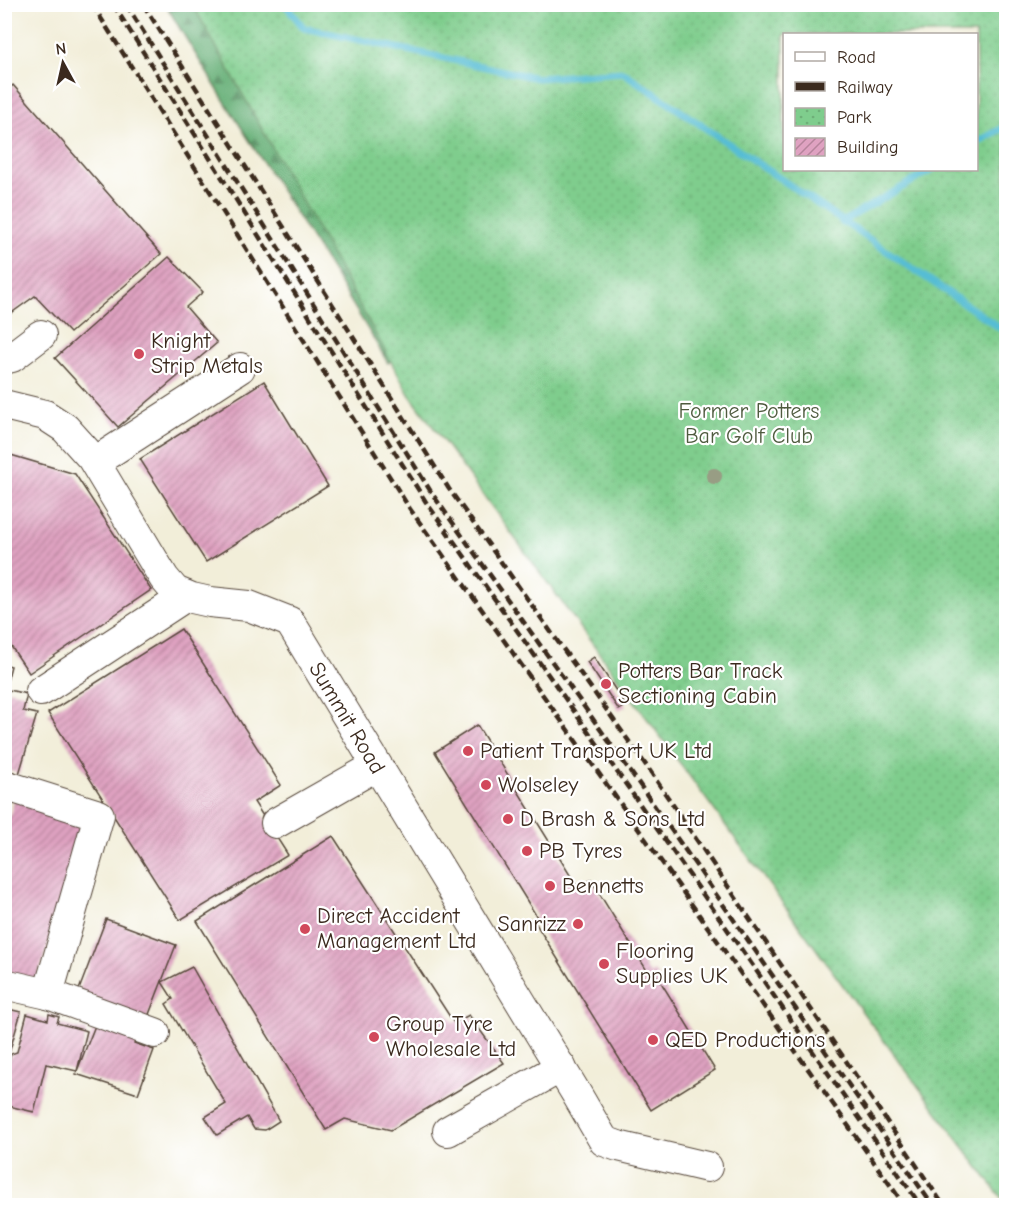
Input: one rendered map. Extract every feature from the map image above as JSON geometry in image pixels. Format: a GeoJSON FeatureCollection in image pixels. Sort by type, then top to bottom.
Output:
{"type":"FeatureCollection","features":[{"type":"Feature","properties":{"kind":"street"},"geometry":{"type":"LineString","coordinates":[[4,359],[12,357],[40,335]]}},
{"type":"Feature","properties":{"kind":"street"},"geometry":{"type":"LineString","coordinates":[[95,462],[240,369]]}},
{"type":"Feature","properties":{"kind":"street","name":"Summit Road"},"geometry":{"type":"LineString","coordinates":[[4,405],[45,415],[65,428],[95,462],[164,578],[175,591],[210,602],[249,606],[290,622],[604,1141],[707,1167]]}},
{"type":"Feature","properties":{"kind":"street"},"geometry":{"type":"LineString","coordinates":[[41,691],[186,596]]}},
{"type":"Feature","properties":{"kind":"street"},"geometry":{"type":"LineString","coordinates":[[276,823],[376,766]]}},
{"type":"Feature","properties":{"kind":"street"},"geometry":{"type":"LineString","coordinates":[[5,788],[99,815],[48,994]]}},
{"type":"Feature","properties":{"kind":"street"},"geometry":{"type":"LineString","coordinates":[[4,984],[48,994],[155,1033]]}},
{"type":"Feature","properties":{"kind":"street"},"geometry":{"type":"LineString","coordinates":[[448,1131],[561,1067]]}},
{"type":"Feature","properties":{"kind":"green space"},"geometry":{"type":"Polygon","coordinates":[[[166,5],[335,5],[406,351],[388,363],[221,95],[166,5]]]}},
{"type":"Feature","properties":{"kind":"green space","name":"Former Potters Bar Golf Club"},"geometry":{"type":"Polygon","coordinates":[[[193,5],[1006,5],[1006,1204],[409,394],[193,5]]]}},
{"type":"Feature","properties":{"kind":"building"},"geometry":{"type":"Polygon","coordinates":[[[13,85],[161,254],[70,333],[35,296],[10,314],[4,307],[4,94],[13,85]]]}},
{"type":"Feature","properties":{"kind":"building"},"geometry":{"type":"Polygon","coordinates":[[[169,257],[203,292],[186,307],[217,343],[118,427],[55,358],[169,257]]]}},
{"type":"Feature","properties":{"kind":"building"},"geometry":{"type":"Polygon","coordinates":[[[264,381],[328,486],[206,562],[140,459],[264,381]]]}},
{"type":"Feature","properties":{"kind":"building"},"geometry":{"type":"Polygon","coordinates":[[[4,453],[75,474],[151,590],[29,673],[4,636],[4,453]]]}},
{"type":"Feature","properties":{"kind":"building"},"geometry":{"type":"Polygon","coordinates":[[[181,629],[281,785],[254,802],[288,855],[180,920],[48,713],[181,629]]]}},
{"type":"Feature","properties":{"kind":"building","name":"Potters Bar Track Sectioning Cabin"},"geometry":{"type":"Polygon","coordinates":[[[594,657],[626,706],[619,710],[587,662],[594,657]]]}},
{"type":"Feature","properties":{"kind":"building"},"geometry":{"type":"Polygon","coordinates":[[[4,664],[11,666],[5,689],[4,689],[4,664]]]}},
{"type":"Feature","properties":{"kind":"building"},"geometry":{"type":"Polygon","coordinates":[[[9,690],[27,694],[23,711],[37,714],[19,774],[4,769],[4,707],[9,690]]]}},
{"type":"Feature","properties":{"kind":"building"},"geometry":{"type":"Polygon","coordinates":[[[477,725],[578,888],[591,880],[649,974],[654,971],[715,1070],[651,1110],[533,919],[537,917],[435,752],[477,725]]]}},
{"type":"Feature","properties":{"kind":"building"},"geometry":{"type":"Polygon","coordinates":[[[16,794],[89,816],[37,980],[4,971],[4,833],[16,794]]]}},
{"type":"Feature","properties":{"kind":"building"},"geometry":{"type":"Polygon","coordinates":[[[333,836],[454,1023],[469,1015],[504,1063],[391,1130],[345,1119],[326,1130],[197,921],[333,836]]]}},
{"type":"Feature","properties":{"kind":"building"},"geometry":{"type":"Polygon","coordinates":[[[106,919],[176,945],[146,1022],[77,995],[106,919]]]}},
{"type":"Feature","properties":{"kind":"building"},"geometry":{"type":"Polygon","coordinates":[[[192,967],[279,1121],[265,1130],[254,1129],[247,1117],[217,1135],[205,1117],[226,1104],[166,1004],[173,999],[162,982],[192,967]]]}},
{"type":"Feature","properties":{"kind":"building"},"geometry":{"type":"Polygon","coordinates":[[[4,1008],[21,1012],[5,1067],[4,1067],[4,1008]]]}},
{"type":"Feature","properties":{"kind":"building"},"geometry":{"type":"Polygon","coordinates":[[[27,1014],[48,1020],[49,1014],[59,1017],[57,1023],[87,1031],[77,1071],[46,1064],[34,1112],[4,1105],[4,1075],[11,1054],[17,1052],[27,1014]]]}},
{"type":"Feature","properties":{"kind":"building"},"geometry":{"type":"Polygon","coordinates":[[[96,1023],[136,1036],[134,1043],[154,1050],[138,1094],[76,1074],[96,1023]]]}},
{"type":"Feature","properties":{"kind":"waterway"},"geometry":{"type":"LineString","coordinates":[[285,4],[304,28],[537,78],[623,72],[1006,332]]}},
{"type":"Feature","properties":{"kind":"waterway"},"geometry":{"type":"LineString","coordinates":[[978,142],[1006,126]]}},
{"type":"Feature","properties":{"kind":"waterway"},"geometry":{"type":"LineString","coordinates":[[842,222],[930,171]]}},
{"type":"Feature","properties":{"kind":"railway"},"geometry":{"type":"LineString","coordinates":[[92,4],[410,509],[905,1206]]}},
{"type":"Feature","properties":{"kind":"railway"},"geometry":{"type":"LineString","coordinates":[[113,4],[426,502],[921,1206]]}},
{"type":"Feature","properties":{"kind":"railway"},"geometry":{"type":"LineString","coordinates":[[126,4],[433,495],[635,778],[933,1206]]}},
{"type":"Feature","properties":{"kind":"railway"},"geometry":{"type":"LineString","coordinates":[[143,4],[449,489],[648,768],[944,1206]]}},
{"type":"Feature","properties":{"kind":"place","name":"Knight Strip Metals"},"geometry":{"type":"Point","coordinates":[139,354]}},
{"type":"Feature","properties":{"kind":"place","name":"Potters Bar Track Sectioning Cabin"},"geometry":{"type":"Point","coordinates":[606,684]}},
{"type":"Feature","properties":{"kind":"place","name":"Patient Transport UK Ltd"},"geometry":{"type":"Point","coordinates":[468,751]}},
{"type":"Feature","properties":{"kind":"place","name":"Wolseley"},"geometry":{"type":"Point","coordinates":[486,785]}},
{"type":"Feature","properties":{"kind":"place","name":"D Brash & Sons Ltd"},"geometry":{"type":"Point","coordinates":[508,819]}},
{"type":"Feature","properties":{"kind":"place","name":"PB Tyres"},"geometry":{"type":"Point","coordinates":[527,851]}},
{"type":"Feature","properties":{"kind":"place","name":"Bennetts"},"geometry":{"type":"Point","coordinates":[550,886]}},
{"type":"Feature","properties":{"kind":"place","name":"Sanrizz"},"geometry":{"type":"Point","coordinates":[578,924]}},
{"type":"Feature","properties":{"kind":"place","name":"Direct Accident Management Ltd"},"geometry":{"type":"Point","coordinates":[305,929]}},
{"type":"Feature","properties":{"kind":"place","name":"Flooring Supplies UK"},"geometry":{"type":"Point","coordinates":[604,964]}},
{"type":"Feature","properties":{"kind":"place","name":"Group Tyre Wholesale Ltd"},"geometry":{"type":"Point","coordinates":[374,1037]}},
{"type":"Feature","properties":{"kind":"place","name":"QED Productions"},"geometry":{"type":"Point","coordinates":[653,1040]}}]}
